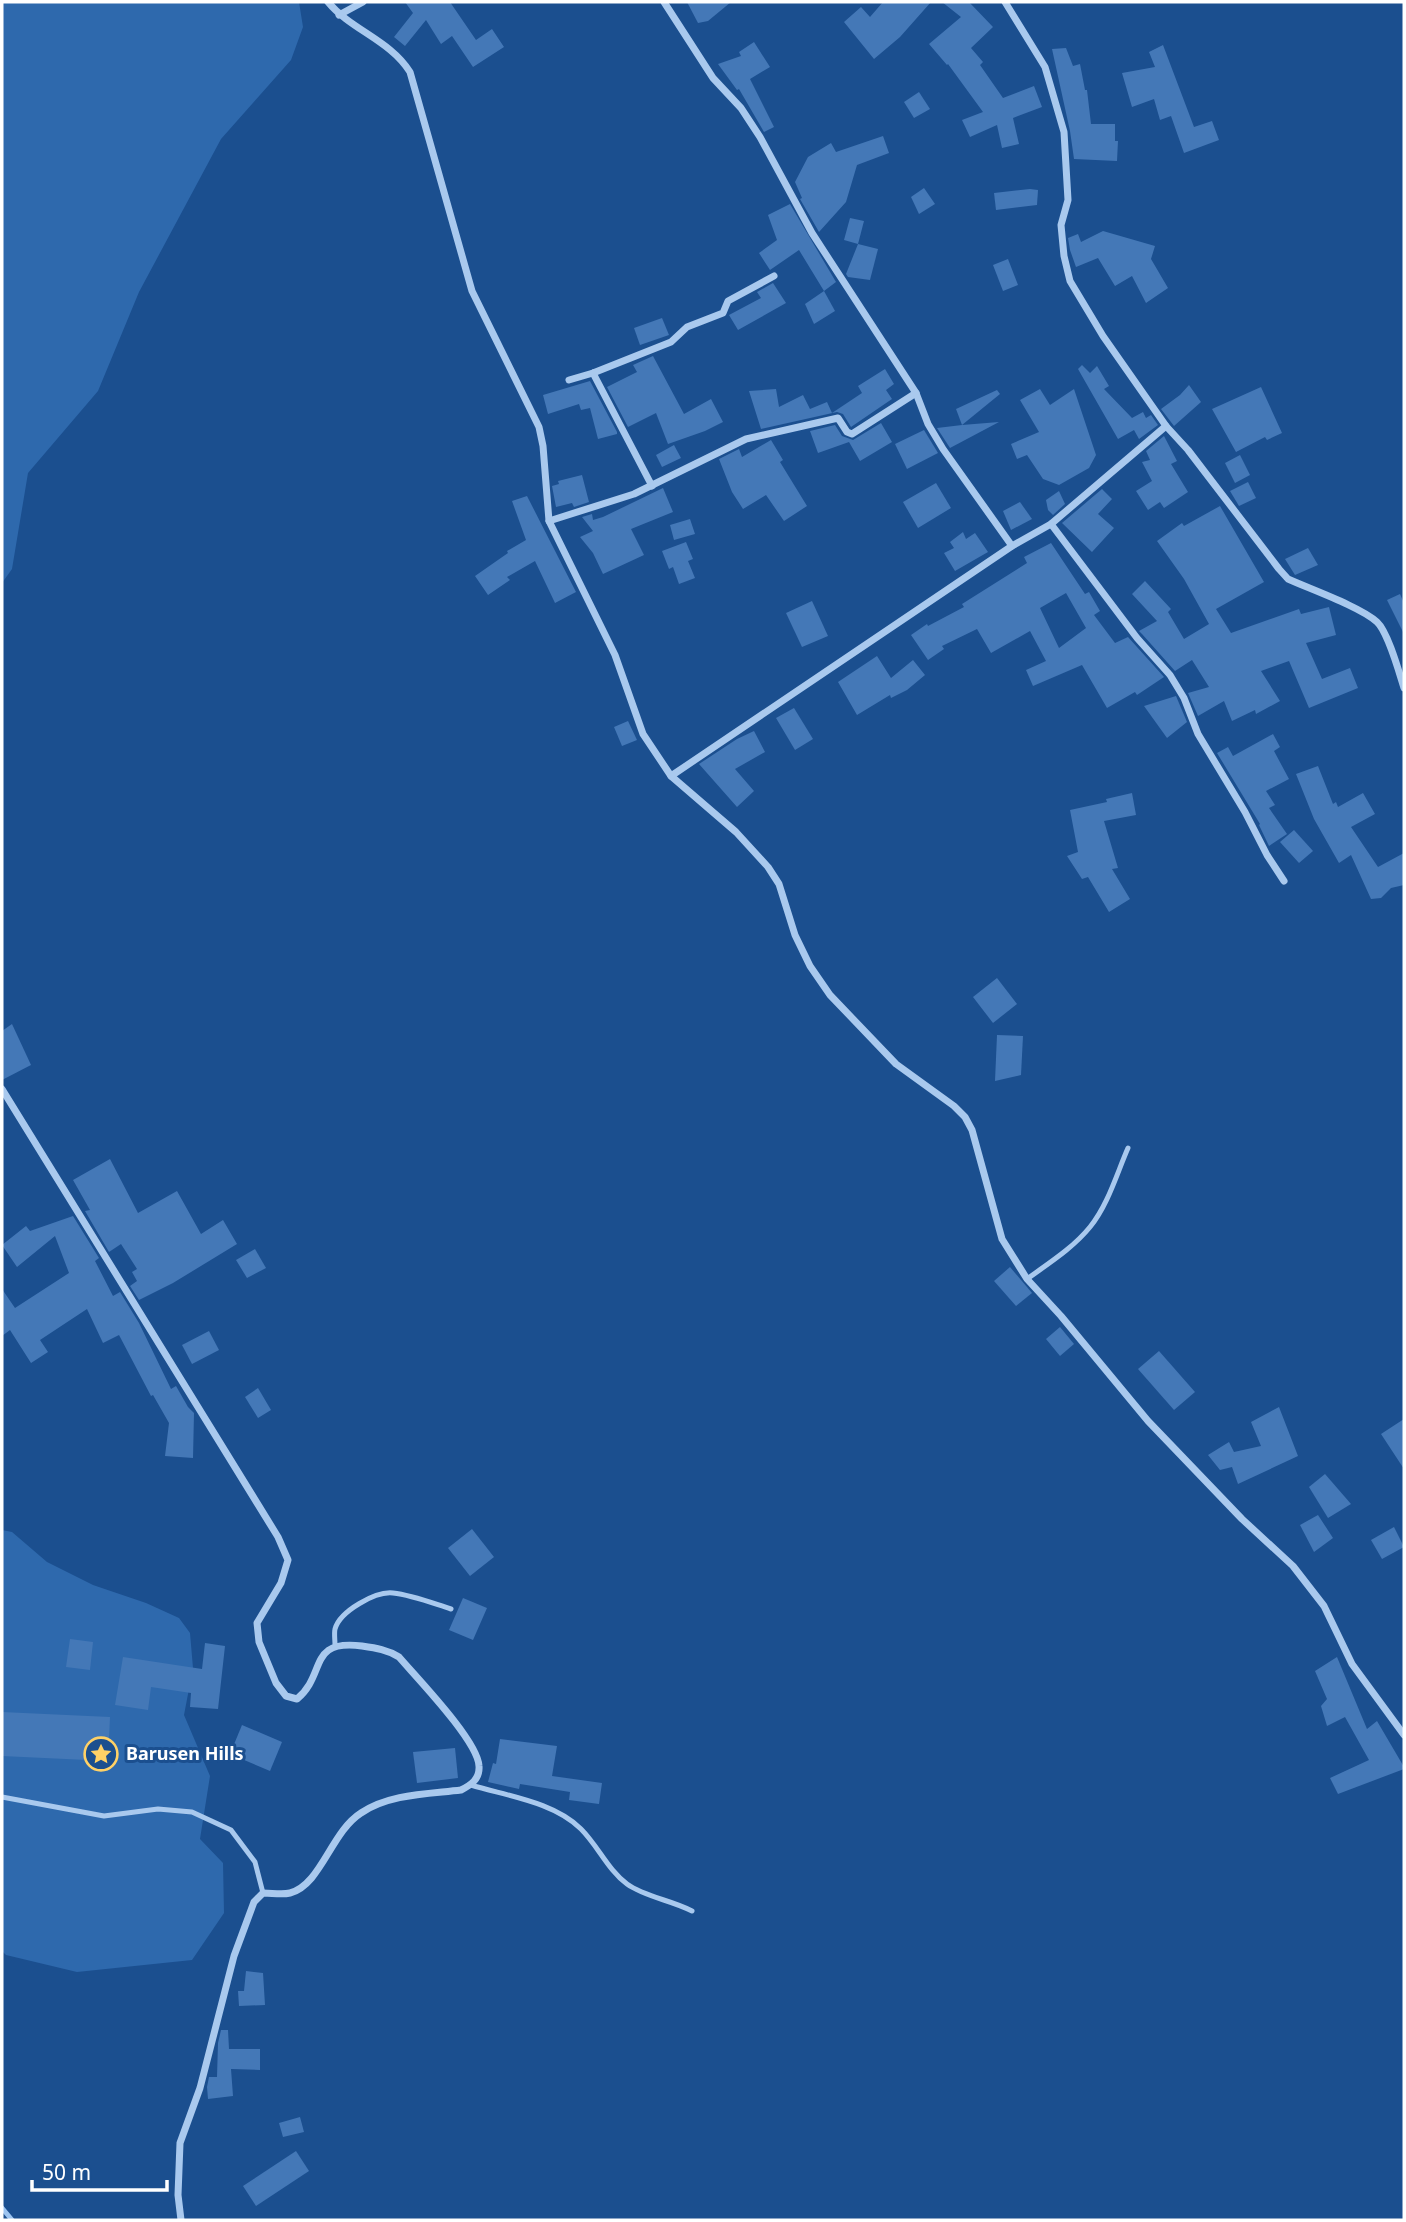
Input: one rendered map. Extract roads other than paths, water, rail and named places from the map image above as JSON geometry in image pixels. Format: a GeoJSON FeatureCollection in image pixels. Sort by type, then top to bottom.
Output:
{"type":"FeatureCollection","features":[{"type":"Feature","properties":{"kind":"street"},"geometry":{"type":"LineString","coordinates":[[328,2],[339,15],[397,55],[410,72],[472,291],[539,427],[549,521],[615,655],[643,734],[671,776],[736,832],[768,867],[779,884],[795,935],[810,966],[830,995],[896,1065],[954,1105],[965,1117],[972,1130],[1002,1239],[1027,1279],[1148,1421],[1242,1519],[1293,1566],[1324,1606],[1352,1664],[1404,1735]]}},
{"type":"Feature","properties":{"kind":"street"},"geometry":{"type":"LineString","coordinates":[[339,15],[363,2]]}},
{"type":"Feature","properties":{"kind":"street"},"geometry":{"type":"LineString","coordinates":[[664,2],[713,78],[741,108],[760,137],[811,233],[916,393],[928,424],[943,449],[1012,546]]}},
{"type":"Feature","properties":{"kind":"street"},"geometry":{"type":"LineString","coordinates":[[1005,2],[1045,67],[1063,132],[1068,200],[1061,225],[1070,281],[1103,336],[1166,426],[1188,450],[1288,579],[1377,622],[1392,652],[1404,688]]}},
{"type":"Feature","properties":{"kind":"street"},"geometry":{"type":"LineString","coordinates":[[569,380],[674,340],[687,327],[723,313],[728,301],[774,276]]}},
{"type":"Feature","properties":{"kind":"street"},"geometry":{"type":"LineString","coordinates":[[593,373],[652,486]]}},
{"type":"Feature","properties":{"kind":"street"},"geometry":{"type":"LineString","coordinates":[[549,521],[616,502],[694,466],[733,444],[763,433],[838,418],[847,432],[852,434],[916,393]]}},
{"type":"Feature","properties":{"kind":"street"},"geometry":{"type":"LineString","coordinates":[[671,776],[1012,546],[1051,524],[1166,426]]}},
{"type":"Feature","properties":{"kind":"street"},"geometry":{"type":"LineString","coordinates":[[1051,524],[1137,638],[1170,675],[1184,698],[1198,734],[1284,881]]}},
{"type":"Feature","properties":{"kind":"street"},"geometry":{"type":"LineString","coordinates":[[2,1089],[278,1537],[288,1560],[281,1583],[257,1623],[259,1642],[276,1684],[286,1696],[297,1699],[306,1692],[326,1652],[335,1645],[389,1651],[399,1657],[462,1731],[480,1767],[471,1785],[461,1790],[387,1801],[371,1807],[358,1815],[335,1839],[311,1881],[286,1894],[263,1893],[254,1902],[234,1956],[200,2088],[180,2143],[178,2195],[181,2220]]}},
{"type":"Feature","properties":{"kind":"lane"},"geometry":{"type":"LineString","coordinates":[[1027,1279],[1092,1225],[1128,1148]]}},
{"type":"Feature","properties":{"kind":"lane"},"geometry":{"type":"LineString","coordinates":[[335,1645],[335,1629],[350,1609],[390,1592],[451,1609]]}},
{"type":"Feature","properties":{"kind":"lane"},"geometry":{"type":"LineString","coordinates":[[471,1785],[556,1812],[579,1827],[625,1882],[637,1890],[676,1902],[692,1911]]}},
{"type":"Feature","properties":{"kind":"lane"},"geometry":{"type":"LineString","coordinates":[[2,1797],[104,1816],[158,1809],[192,1812],[231,1830],[255,1862],[263,1893]]}},
{"type":"Feature","properties":{"kind":"waterway"},"geometry":{"type":"LineString","coordinates":[[2,2208],[12,2220]]}},
{"type":"Feature","properties":{"kind":"place","name":"Barusen Hills"},"geometry":{"type":"Point","coordinates":[101,1754]}}]}
